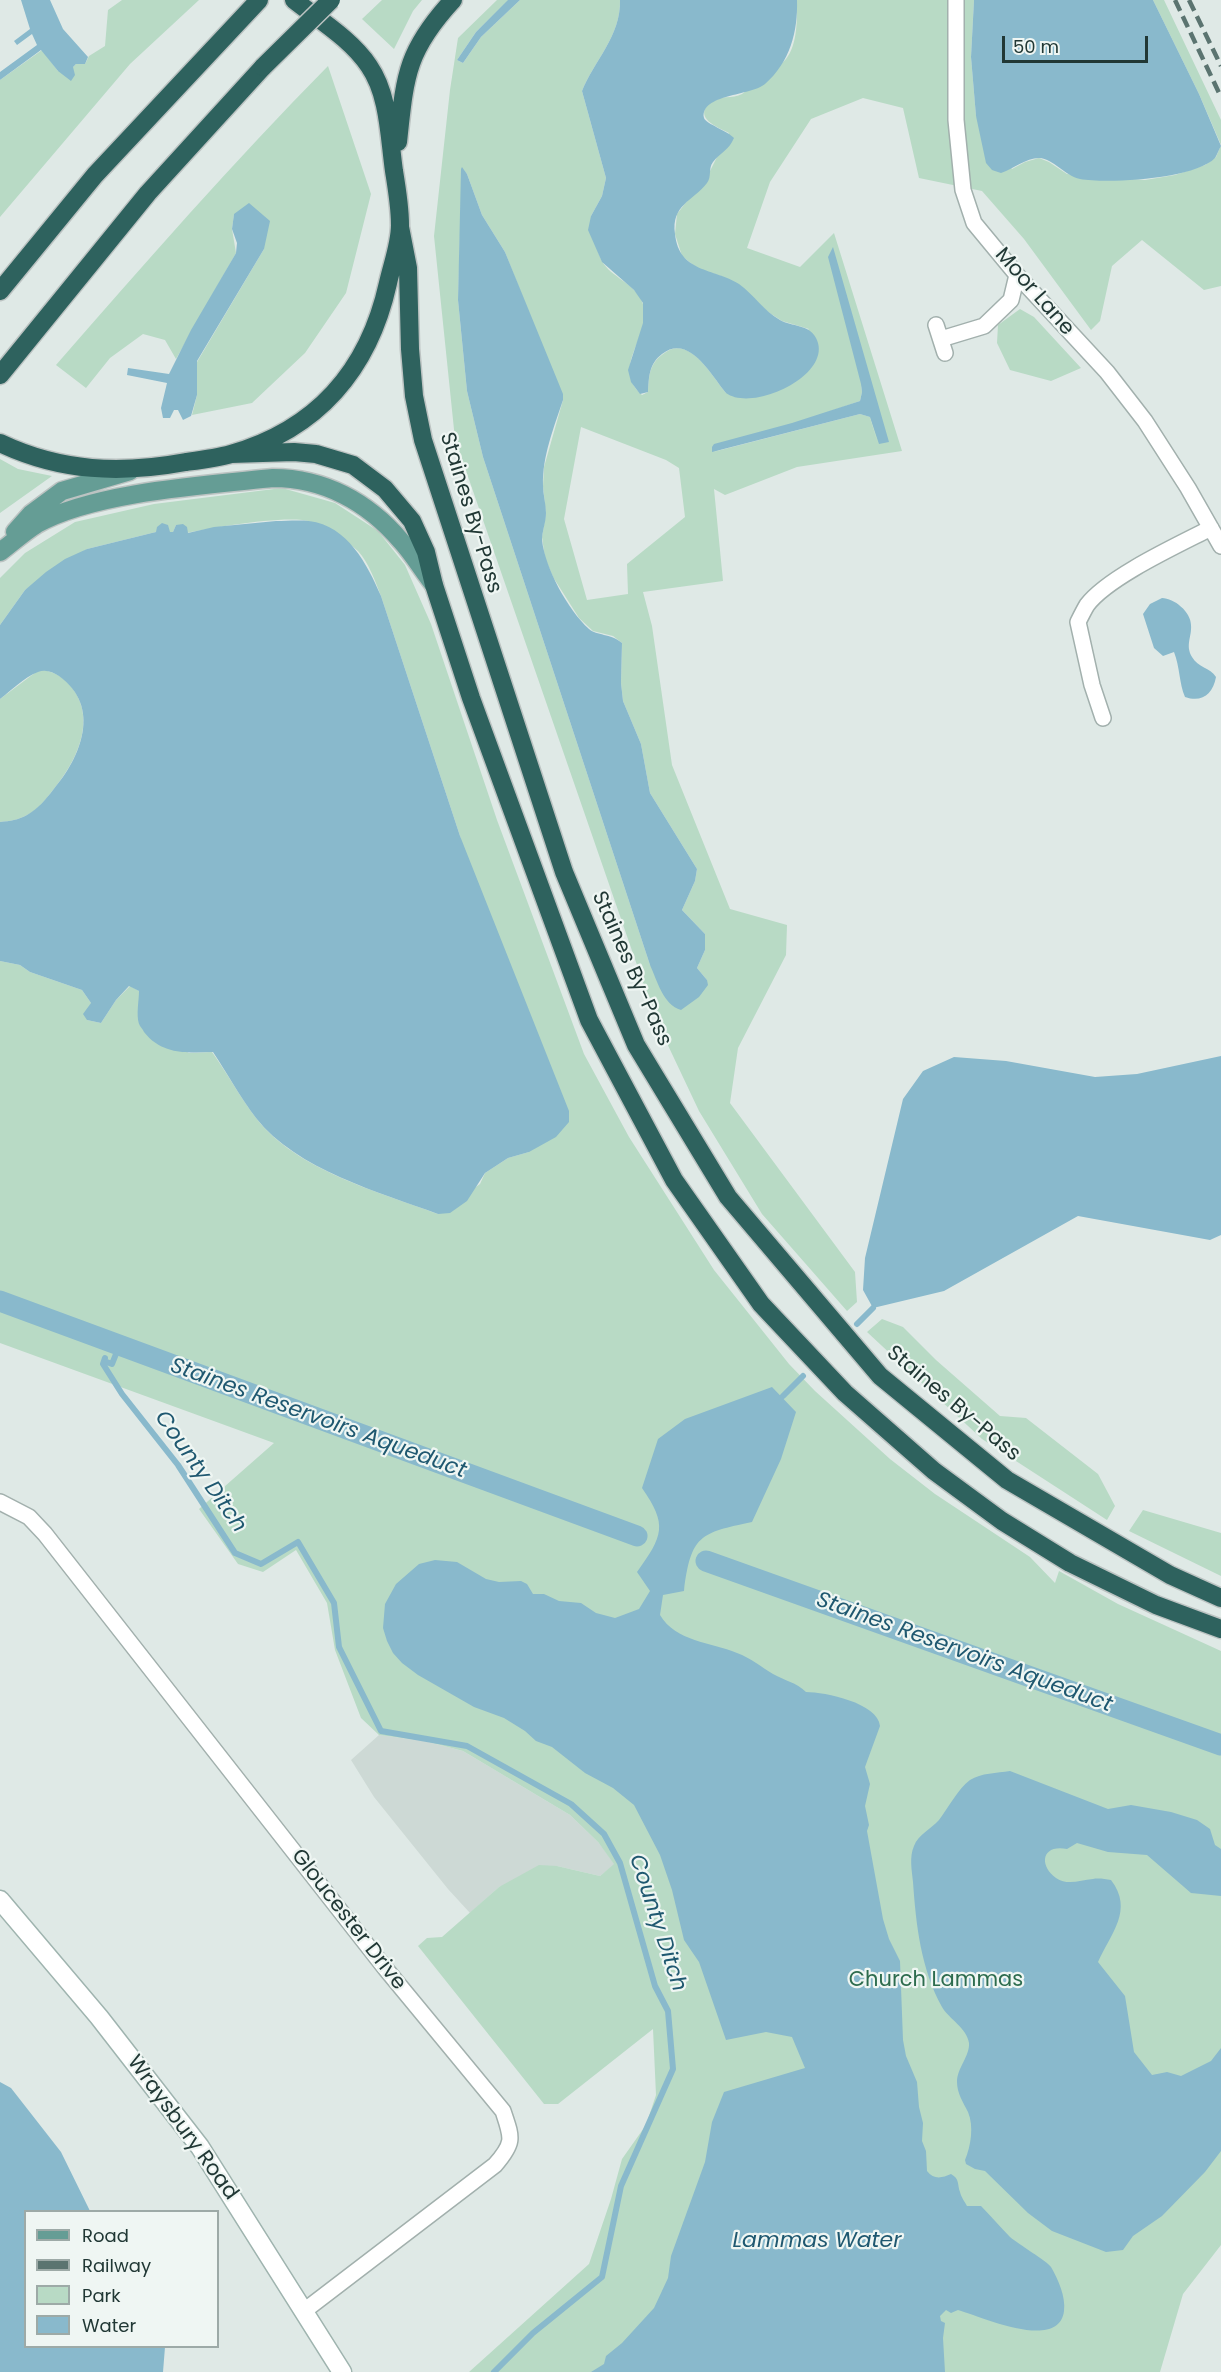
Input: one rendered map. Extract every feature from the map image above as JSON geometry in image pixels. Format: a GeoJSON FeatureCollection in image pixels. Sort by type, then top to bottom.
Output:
{"type":"FeatureCollection","features":[{"type":"Feature","properties":{"kind":"highway"},"geometry":{"type":"LineString","coordinates":[[0,291],[95,175],[227,32],[260,0]]}},
{"type":"Feature","properties":{"kind":"highway"},"geometry":{"type":"LineString","coordinates":[[231,454],[271,438],[295,424],[323,404],[346,381],[369,344],[378,323],[400,227],[389,124],[380,91],[370,67],[355,49],[294,0]]}},
{"type":"Feature","properties":{"kind":"highway"},"geometry":{"type":"LineString","coordinates":[[0,375],[148,193],[263,67],[331,0]]}},
{"type":"Feature","properties":{"kind":"highway"},"geometry":{"type":"LineString","coordinates":[[395,174],[408,70],[423,36],[453,0]]}},
{"type":"Feature","properties":{"kind":"highway","name":"Staines By-Pass"},"geometry":{"type":"LineString","coordinates":[[400,227],[408,268],[414,396],[423,440],[564,872],[636,1045],[728,1197],[880,1376],[1006,1480],[1170,1575],[1221,1598]]}},
{"type":"Feature","properties":{"kind":"highway"},"geometry":{"type":"LineString","coordinates":[[0,443],[36,458],[58,463],[130,471],[231,454],[270,451],[316,454],[353,465],[385,489],[412,521],[426,552],[434,585],[471,698],[589,1020],[674,1180],[761,1304],[845,1393],[934,1471],[1002,1521],[1070,1563],[1147,1600],[1221,1629]]}},
{"type":"Feature","properties":{"kind":"main road"},"geometry":{"type":"LineString","coordinates":[[0,550],[31,514],[62,491],[130,471]]}},
{"type":"Feature","properties":{"kind":"main road"},"geometry":{"type":"LineString","coordinates":[[0,550],[38,524],[77,508],[155,492],[273,478],[292,478],[340,492],[369,510],[404,543],[434,585]]}},
{"type":"Feature","properties":{"kind":"main road","name":"Wraysbury Road"},"geometry":{"type":"LineString","coordinates":[[0,1900],[99,2017],[200,2147],[342,2372]]}},
{"type":"Feature","properties":{"kind":"street","name":"Moor Lane"},"geometry":{"type":"LineString","coordinates":[[956,0],[956,120],[963,190],[974,223],[1017,275],[1107,372],[1145,422],[1221,546]]}},
{"type":"Feature","properties":{"kind":"street"},"geometry":{"type":"LineString","coordinates":[[940,339],[984,326],[1011,300],[1017,275]]}},
{"type":"Feature","properties":{"kind":"street"},"geometry":{"type":"LineString","coordinates":[[1103,718],[1092,685],[1078,622],[1087,605],[1102,590],[1142,564],[1211,528]]}},
{"type":"Feature","properties":{"kind":"street","name":"Gloucester Drive"},"geometry":{"type":"LineString","coordinates":[[0,1502],[29,1517],[45,1534],[385,1968],[503,2111],[511,2136],[508,2151],[495,2164],[304,2311]]}},
{"type":"Feature","properties":{"kind":"shaded area"},"geometry":{"type":"Polygon","coordinates":[[[379,1735],[425,1741],[463,1751],[570,1815],[598,1842],[615,1864],[600,1876],[557,1866],[499,1887],[470,1913],[374,1797],[351,1760],[379,1735]]]}},
{"type":"Feature","properties":{"kind":"green space"},"geometry":{"type":"Polygon","coordinates":[[[122,0],[199,0],[130,64],[0,217],[0,80],[42,50],[58,71],[76,64],[85,64],[89,56],[105,46],[108,10],[122,0]]]}},
{"type":"Feature","properties":{"kind":"green space"},"geometry":{"type":"Polygon","coordinates":[[[382,0],[422,0],[413,11],[394,49],[362,19],[382,0]]]}},
{"type":"Feature","properties":{"kind":"green space"},"geometry":{"type":"Polygon","coordinates":[[[497,0],[509,0],[476,32],[457,60],[463,63],[481,37],[520,0],[620,0],[612,37],[582,91],[606,178],[602,196],[591,216],[598,250],[606,267],[635,291],[643,304],[642,328],[631,362],[630,373],[633,384],[642,395],[648,392],[652,366],[658,358],[673,349],[690,352],[699,359],[726,393],[809,329],[782,321],[768,312],[739,285],[721,276],[698,269],[682,256],[675,234],[677,214],[710,171],[729,133],[705,117],[705,108],[714,100],[742,94],[786,59],[795,38],[797,0],[974,0],[971,57],[976,116],[1012,169],[1039,158],[1067,174],[1145,180],[1175,175],[1205,165],[1216,157],[1221,145],[1221,286],[1204,290],[1142,240],[1112,266],[1100,321],[1091,330],[1024,239],[982,191],[919,178],[903,108],[863,98],[811,119],[770,182],[747,248],[800,267],[834,233],[902,451],[797,467],[725,495],[714,489],[723,581],[643,592],[652,626],[672,765],[730,909],[787,925],[786,955],[738,1048],[730,1103],[855,1272],[857,1302],[847,1311],[762,1214],[699,1111],[656,1020],[455,439],[434,236],[458,38],[497,0]],[[462,168],[458,300],[467,391],[483,457],[650,965],[707,980],[697,968],[705,950],[705,934],[682,910],[695,881],[697,869],[650,793],[641,744],[623,701],[622,643],[613,636],[593,631],[579,618],[553,577],[545,558],[542,537],[546,514],[543,486],[544,467],[563,400],[505,252],[482,215],[467,174],[462,168]],[[861,384],[860,401],[713,452],[860,414],[870,417],[878,444],[861,384]],[[581,427],[564,519],[587,600],[628,594],[627,564],[685,517],[679,468],[666,460],[581,427]]]}},
{"type":"Feature","properties":{"kind":"green space"},"geometry":{"type":"Polygon","coordinates":[[[1153,0],[1164,0],[1221,120],[1221,145],[1153,0]]]}},
{"type":"Feature","properties":{"kind":"green space"},"geometry":{"type":"Polygon","coordinates":[[[328,66],[371,194],[346,293],[305,353],[252,403],[192,415],[197,395],[197,362],[264,249],[234,214],[232,229],[236,253],[176,359],[165,340],[143,334],[110,358],[86,388],[56,365],[224,176],[328,66]]]}},
{"type":"Feature","properties":{"kind":"green space"},"geometry":{"type":"Polygon","coordinates":[[[1020,309],[1034,317],[1081,368],[1051,381],[1010,370],[997,343],[998,325],[1020,309]]]}},
{"type":"Feature","properties":{"kind":"green space"},"geometry":{"type":"Polygon","coordinates":[[[0,459],[18,469],[52,476],[0,513],[0,459]]]}},
{"type":"Feature","properties":{"kind":"green space","name":"Church Lammas"},"geometry":{"type":"Polygon","coordinates":[[[282,488],[335,503],[378,531],[405,565],[431,624],[497,820],[584,1054],[629,1137],[714,1270],[789,1364],[815,1391],[890,1459],[935,1494],[1030,1557],[1055,1583],[1059,1571],[1118,1604],[1221,1651],[1221,2245],[1183,2294],[1160,2372],[469,2372],[589,2264],[622,2159],[646,2125],[656,2095],[653,2029],[558,2104],[544,2104],[418,1946],[427,1938],[442,1937],[499,1887],[539,1865],[557,1866],[600,1876],[614,1864],[598,1842],[570,1815],[463,1751],[425,1741],[379,1735],[361,1718],[335,1650],[327,1603],[296,1550],[263,1572],[238,1564],[199,1509],[274,1443],[0,1343],[0,961],[20,965],[30,972],[82,990],[91,1003],[87,1020],[101,1023],[116,1000],[130,986],[139,991],[139,1024],[189,1053],[212,1052],[250,1110],[273,1136],[293,1152],[316,1165],[365,1188],[438,1214],[480,1184],[485,1173],[508,1158],[529,1152],[460,836],[381,596],[369,567],[358,551],[321,527],[301,520],[250,523],[187,533],[176,525],[173,532],[156,532],[87,549],[25,590],[0,625],[0,578],[25,553],[75,522],[154,504],[282,488]]]}},
{"type":"Feature","properties":{"kind":"green space"},"geometry":{"type":"Polygon","coordinates":[[[43,670],[64,679],[80,702],[83,728],[80,742],[69,767],[35,810],[24,817],[0,822],[0,699],[36,672],[43,670]]]}},
{"type":"Feature","properties":{"kind":"green space"},"geometry":{"type":"Polygon","coordinates":[[[882,1319],[903,1327],[936,1360],[1000,1416],[1026,1418],[1098,1474],[1115,1506],[1107,1520],[982,1439],[867,1332],[882,1319]]]}},
{"type":"Feature","properties":{"kind":"green space"},"geometry":{"type":"Polygon","coordinates":[[[1143,1510],[1221,1533],[1221,1576],[1129,1531],[1143,1510]]]}},
{"type":"Feature","properties":{"kind":"water"},"geometry":{"type":"Polygon","coordinates":[[[21,0],[50,0],[63,29],[88,57],[85,64],[76,64],[73,67],[75,75],[71,81],[58,71],[41,50],[0,80],[0,72],[37,45],[32,34],[17,45],[14,41],[30,29],[21,0]]]}},
{"type":"Feature","properties":{"kind":"water"},"geometry":{"type":"Polygon","coordinates":[[[508,0],[520,0],[481,37],[463,63],[457,60],[476,32],[508,0]]]}},
{"type":"Feature","properties":{"kind":"water"},"geometry":{"type":"Polygon","coordinates":[[[620,0],[797,0],[796,24],[791,46],[774,75],[758,88],[718,100],[705,110],[706,120],[734,138],[712,164],[707,183],[684,204],[676,216],[675,224],[678,247],[690,263],[739,284],[774,316],[809,330],[816,338],[819,352],[814,365],[803,376],[771,394],[754,398],[738,398],[726,393],[698,359],[690,352],[681,349],[672,349],[662,354],[654,362],[649,376],[648,392],[640,394],[631,382],[628,370],[643,323],[643,303],[634,290],[602,262],[588,230],[591,216],[602,196],[606,178],[582,91],[612,37],[620,0]]]}},
{"type":"Feature","properties":{"kind":"water"},"geometry":{"type":"Polygon","coordinates":[[[974,0],[1153,0],[1199,94],[1221,146],[1215,158],[1189,171],[1130,180],[1080,179],[1069,175],[1050,161],[1039,158],[1029,160],[1001,173],[992,170],[986,163],[976,116],[971,57],[974,0]]]}},
{"type":"Feature","properties":{"kind":"water"},"geometry":{"type":"Polygon","coordinates":[[[462,167],[467,174],[482,215],[505,252],[563,394],[543,474],[546,513],[542,540],[548,563],[559,588],[581,621],[592,631],[622,643],[623,701],[641,744],[650,793],[697,869],[695,881],[682,910],[705,934],[705,950],[697,968],[707,980],[708,985],[699,997],[681,1010],[665,998],[650,965],[483,457],[467,391],[458,300],[462,167]]]}},
{"type":"Feature","properties":{"kind":"water"},"geometry":{"type":"Polygon","coordinates":[[[249,203],[270,221],[264,249],[197,361],[197,395],[191,416],[183,420],[178,410],[174,410],[170,418],[163,418],[161,408],[167,383],[127,375],[128,368],[169,374],[191,330],[236,253],[237,243],[232,229],[234,214],[249,203]]]}},
{"type":"Feature","properties":{"kind":"water"},"geometry":{"type":"Polygon","coordinates":[[[833,247],[889,442],[879,444],[870,417],[860,414],[712,452],[714,444],[792,423],[860,401],[861,384],[828,257],[833,247]]]}},
{"type":"Feature","properties":{"kind":"water"},"geometry":{"type":"Polygon","coordinates":[[[276,521],[309,521],[335,530],[354,548],[381,596],[460,836],[569,1111],[569,1122],[556,1137],[529,1152],[508,1158],[485,1173],[467,1201],[450,1213],[438,1214],[365,1188],[293,1152],[256,1118],[213,1052],[176,1051],[151,1040],[138,1020],[139,991],[129,986],[116,1000],[101,1023],[87,1020],[83,1014],[91,1003],[82,990],[30,972],[20,965],[0,961],[0,822],[27,815],[38,807],[63,777],[79,748],[83,732],[83,717],[80,702],[72,688],[59,676],[49,671],[33,674],[0,699],[0,625],[25,590],[65,559],[87,549],[156,532],[157,527],[162,523],[168,525],[170,532],[173,532],[176,525],[183,524],[187,527],[188,533],[214,527],[276,521]]]}},
{"type":"Feature","properties":{"kind":"water"},"geometry":{"type":"Polygon","coordinates":[[[1162,598],[1176,603],[1188,615],[1191,625],[1190,653],[1197,663],[1211,671],[1216,677],[1215,683],[1206,696],[1197,699],[1185,697],[1174,652],[1163,656],[1154,648],[1143,614],[1150,604],[1162,598]]]}},
{"type":"Feature","properties":{"kind":"water"},"geometry":{"type":"Polygon","coordinates":[[[1221,1056],[1221,1235],[1210,1240],[1078,1216],[944,1291],[873,1308],[863,1290],[865,1258],[903,1099],[923,1071],[954,1057],[1006,1061],[1095,1077],[1137,1074],[1221,1056]]]}},
{"type":"Feature","properties":{"kind":"water","name":"Lammas Water"},"geometry":{"type":"Polygon","coordinates":[[[772,1387],[796,1412],[781,1459],[752,1522],[720,1530],[701,1540],[690,1558],[684,1591],[663,1595],[660,1615],[675,1631],[685,1636],[742,1655],[806,1692],[825,1694],[861,1705],[877,1718],[880,1726],[865,1767],[870,1784],[865,1806],[869,1825],[867,1831],[883,1919],[889,1939],[900,1961],[903,2040],[906,2056],[917,2082],[927,2171],[935,2177],[951,2174],[954,2176],[967,2206],[981,2206],[1010,2237],[1051,2267],[1061,2288],[1064,2311],[1059,2323],[1049,2329],[1035,2331],[1001,2324],[958,2310],[951,2313],[946,2310],[940,2316],[941,2321],[945,2323],[943,2338],[945,2372],[591,2372],[604,2364],[606,2356],[622,2343],[654,2308],[668,2278],[671,2256],[705,2162],[712,2122],[724,2092],[805,2068],[792,2037],[766,2032],[726,2040],[699,1962],[684,1940],[672,1890],[660,1855],[634,1805],[613,1788],[585,1773],[552,1747],[536,1741],[504,1718],[474,1707],[418,1675],[402,1663],[393,1653],[383,1628],[385,1604],[396,1584],[419,1564],[435,1560],[457,1562],[486,1579],[499,1582],[521,1581],[527,1584],[533,1594],[544,1594],[559,1601],[581,1603],[596,1613],[615,1618],[639,1609],[650,1591],[637,1572],[652,1549],[659,1530],[656,1512],[642,1488],[658,1439],[685,1419],[772,1387]]]}},
{"type":"Feature","properties":{"kind":"water"},"geometry":{"type":"Polygon","coordinates":[[[1010,1771],[1108,1809],[1131,1805],[1171,1812],[1197,1820],[1210,1829],[1215,1845],[1221,1849],[1221,1896],[1191,1893],[1147,1855],[1108,1852],[1077,1843],[1067,1849],[1052,1850],[1045,1857],[1047,1868],[1056,1878],[1070,1882],[1111,1880],[1118,1891],[1120,1911],[1118,1921],[1098,1962],[1125,1996],[1134,2052],[1152,2075],[1167,2072],[1181,2076],[1211,2061],[1221,2048],[1221,2151],[1205,2172],[1162,2216],[1133,2236],[1123,2250],[1106,2252],[1052,2231],[1028,2213],[985,2171],[975,2169],[966,2164],[965,2160],[969,2149],[971,2123],[959,2094],[957,2082],[968,2053],[969,2043],[965,2033],[942,2007],[924,1962],[918,1930],[912,1855],[918,1839],[939,1820],[957,1793],[970,1780],[984,1775],[1010,1771]]]}},
{"type":"Feature","properties":{"kind":"water"},"geometry":{"type":"Polygon","coordinates":[[[0,2082],[11,2088],[61,2152],[90,2210],[24,2210],[24,2348],[165,2348],[163,2372],[0,2372],[0,2082]]]}},
{"type":"Feature","properties":{"kind":"waterway","name":"Staines Reservoirs Aqueduct"},"geometry":{"type":"LineString","coordinates":[[0,1301],[637,1536]]}},
{"type":"Feature","properties":{"kind":"waterway"},"geometry":{"type":"LineString","coordinates":[[857,1324],[873,1308]]}},
{"type":"Feature","properties":{"kind":"waterway"},"geometry":{"type":"LineString","coordinates":[[104,1361],[112,1364],[120,1344]]}},
{"type":"Feature","properties":{"kind":"waterway","name":"County Ditch"},"geometry":{"type":"LineString","coordinates":[[105,1358],[103,1364],[122,1394],[178,1465],[235,1553],[261,1564],[298,1542],[334,1603],[339,1647],[381,1731],[467,1746],[571,1804],[604,1834],[620,1863],[655,1986],[668,2011],[673,2069],[621,2186],[602,2277],[533,2333],[494,2372]]}},
{"type":"Feature","properties":{"kind":"waterway"},"geometry":{"type":"LineString","coordinates":[[783,1396],[803,1376]]}},
{"type":"Feature","properties":{"kind":"waterway","name":"Staines Reservoirs Aqueduct"},"geometry":{"type":"LineString","coordinates":[[706,1561],[1221,1745]]}},
{"type":"Feature","properties":{"kind":"railway"},"geometry":{"type":"LineString","coordinates":[[1175,0],[1221,97]]}},
{"type":"Feature","properties":{"kind":"railway"},"geometry":{"type":"LineString","coordinates":[[1189,0],[1221,66]]}}]}
